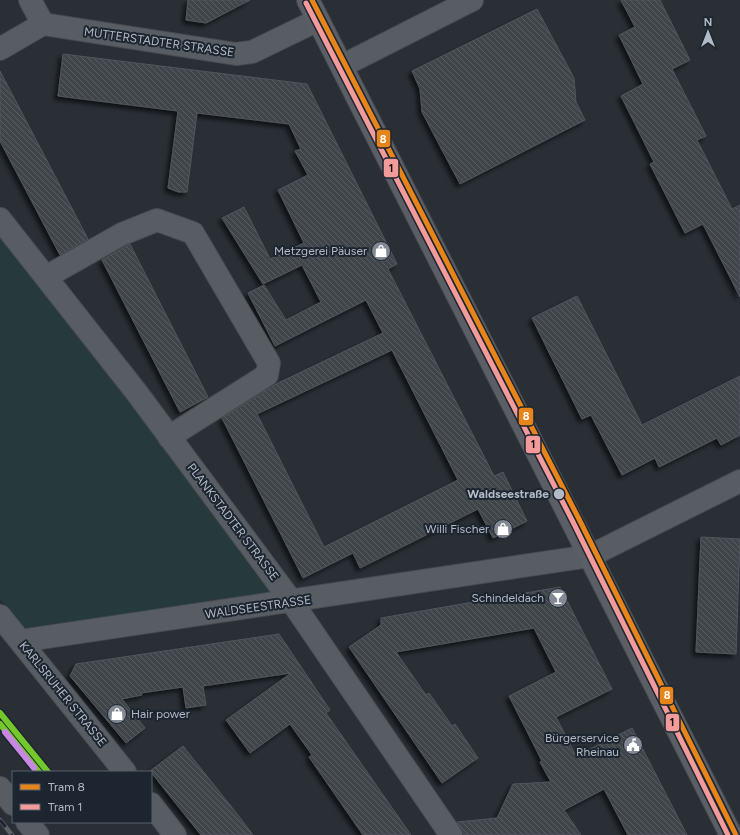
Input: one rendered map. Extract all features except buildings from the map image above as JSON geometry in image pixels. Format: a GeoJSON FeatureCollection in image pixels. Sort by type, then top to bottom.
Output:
{"type":"FeatureCollection","features":[{"type":"Feature","properties":{"kind":"main road"},"geometry":{"type":"LineString","coordinates":[[308,0],[731,835]]}},
{"type":"Feature","properties":{"kind":"street"},"geometry":{"type":"LineString","coordinates":[[0,49],[43,24],[30,0]]}},
{"type":"Feature","properties":{"kind":"street"},"geometry":{"type":"LineString","coordinates":[[342,66],[472,0]]}},
{"type":"Feature","properties":{"kind":"street","name":"MUTTERSTADTER STRASSE"},"geometry":{"type":"LineString","coordinates":[[43,24],[236,54],[252,52],[318,20]]}},
{"type":"Feature","properties":{"kind":"street","name":"PLANKSTADTER STRASSE"},"geometry":{"type":"LineString","coordinates":[[0,219],[169,436],[292,602],[451,835]]}},
{"type":"Feature","properties":{"kind":"street"},"geometry":{"type":"LineString","coordinates":[[46,278],[122,234],[157,220],[193,233],[268,363],[267,375],[169,436]]}},
{"type":"Feature","properties":{"kind":"street","name":"WALDSEESTRASSE"},"geometry":{"type":"LineString","coordinates":[[20,641],[292,602],[590,556],[737,489]]}},
{"type":"Feature","properties":{"kind":"street","name":"KARLSRUHER STRASSE"},"geometry":{"type":"LineString","coordinates":[[0,616],[124,771]]}},
{"type":"Feature","properties":{"kind":"street"},"geometry":{"type":"LineString","coordinates":[[0,788],[12,803]]}},
{"type":"Feature","properties":{"kind":"street"},"geometry":{"type":"LineString","coordinates":[[152,805],[175,835]]}},
{"type":"Feature","properties":{"kind":"street"},"geometry":{"type":"LineString","coordinates":[[28,823],[38,835]]}},
{"type":"Feature","properties":{"kind":"shaded area"},"geometry":{"type":"Polygon","coordinates":[[[0,221],[292,602],[27,631],[0,598],[0,221]]]}},
{"type":"Feature","properties":{"kind":"railway"},"geometry":{"type":"LineString","coordinates":[[0,820],[12,835]]}},
{"type":"Feature","properties":{"kind":"tram line","name":"8"},"geometry":{"type":"LineString","coordinates":[[312,0],[579,519],[736,835]]}},
{"type":"Feature","properties":{"kind":"tram line","name":"1"},"geometry":{"type":"LineString","coordinates":[[306,3],[573,522],[728,835]]}},
{"type":"Feature","properties":{"kind":"transit line"},"geometry":{"type":"LineString","coordinates":[[0,713],[47,771]]}},
{"type":"Feature","properties":{"kind":"transit line"},"geometry":{"type":"LineString","coordinates":[[0,724],[38,771]]}},
{"type":"Feature","properties":{"kind":"transit line"},"geometry":{"type":"LineString","coordinates":[[5,732],[34,768]]}},
{"type":"Feature","properties":{"kind":"place","name":"Metzgerei Päuser"},"geometry":{"type":"Point","coordinates":[381,251]}},
{"type":"Feature","properties":{"kind":"place","name":"Waldseestraße"},"geometry":{"type":"Point","coordinates":[559,494]}},
{"type":"Feature","properties":{"kind":"place","name":"Willi Fischer"},"geometry":{"type":"Point","coordinates":[503,529]}},
{"type":"Feature","properties":{"kind":"place","name":"Schindeldach"},"geometry":{"type":"Point","coordinates":[558,598]}},
{"type":"Feature","properties":{"kind":"place","name":"Hair power"},"geometry":{"type":"Point","coordinates":[117,714]}},
{"type":"Feature","properties":{"kind":"place","name":"Bürgerservice Rheinau"},"geometry":{"type":"Point","coordinates":[633,745]}}]}
